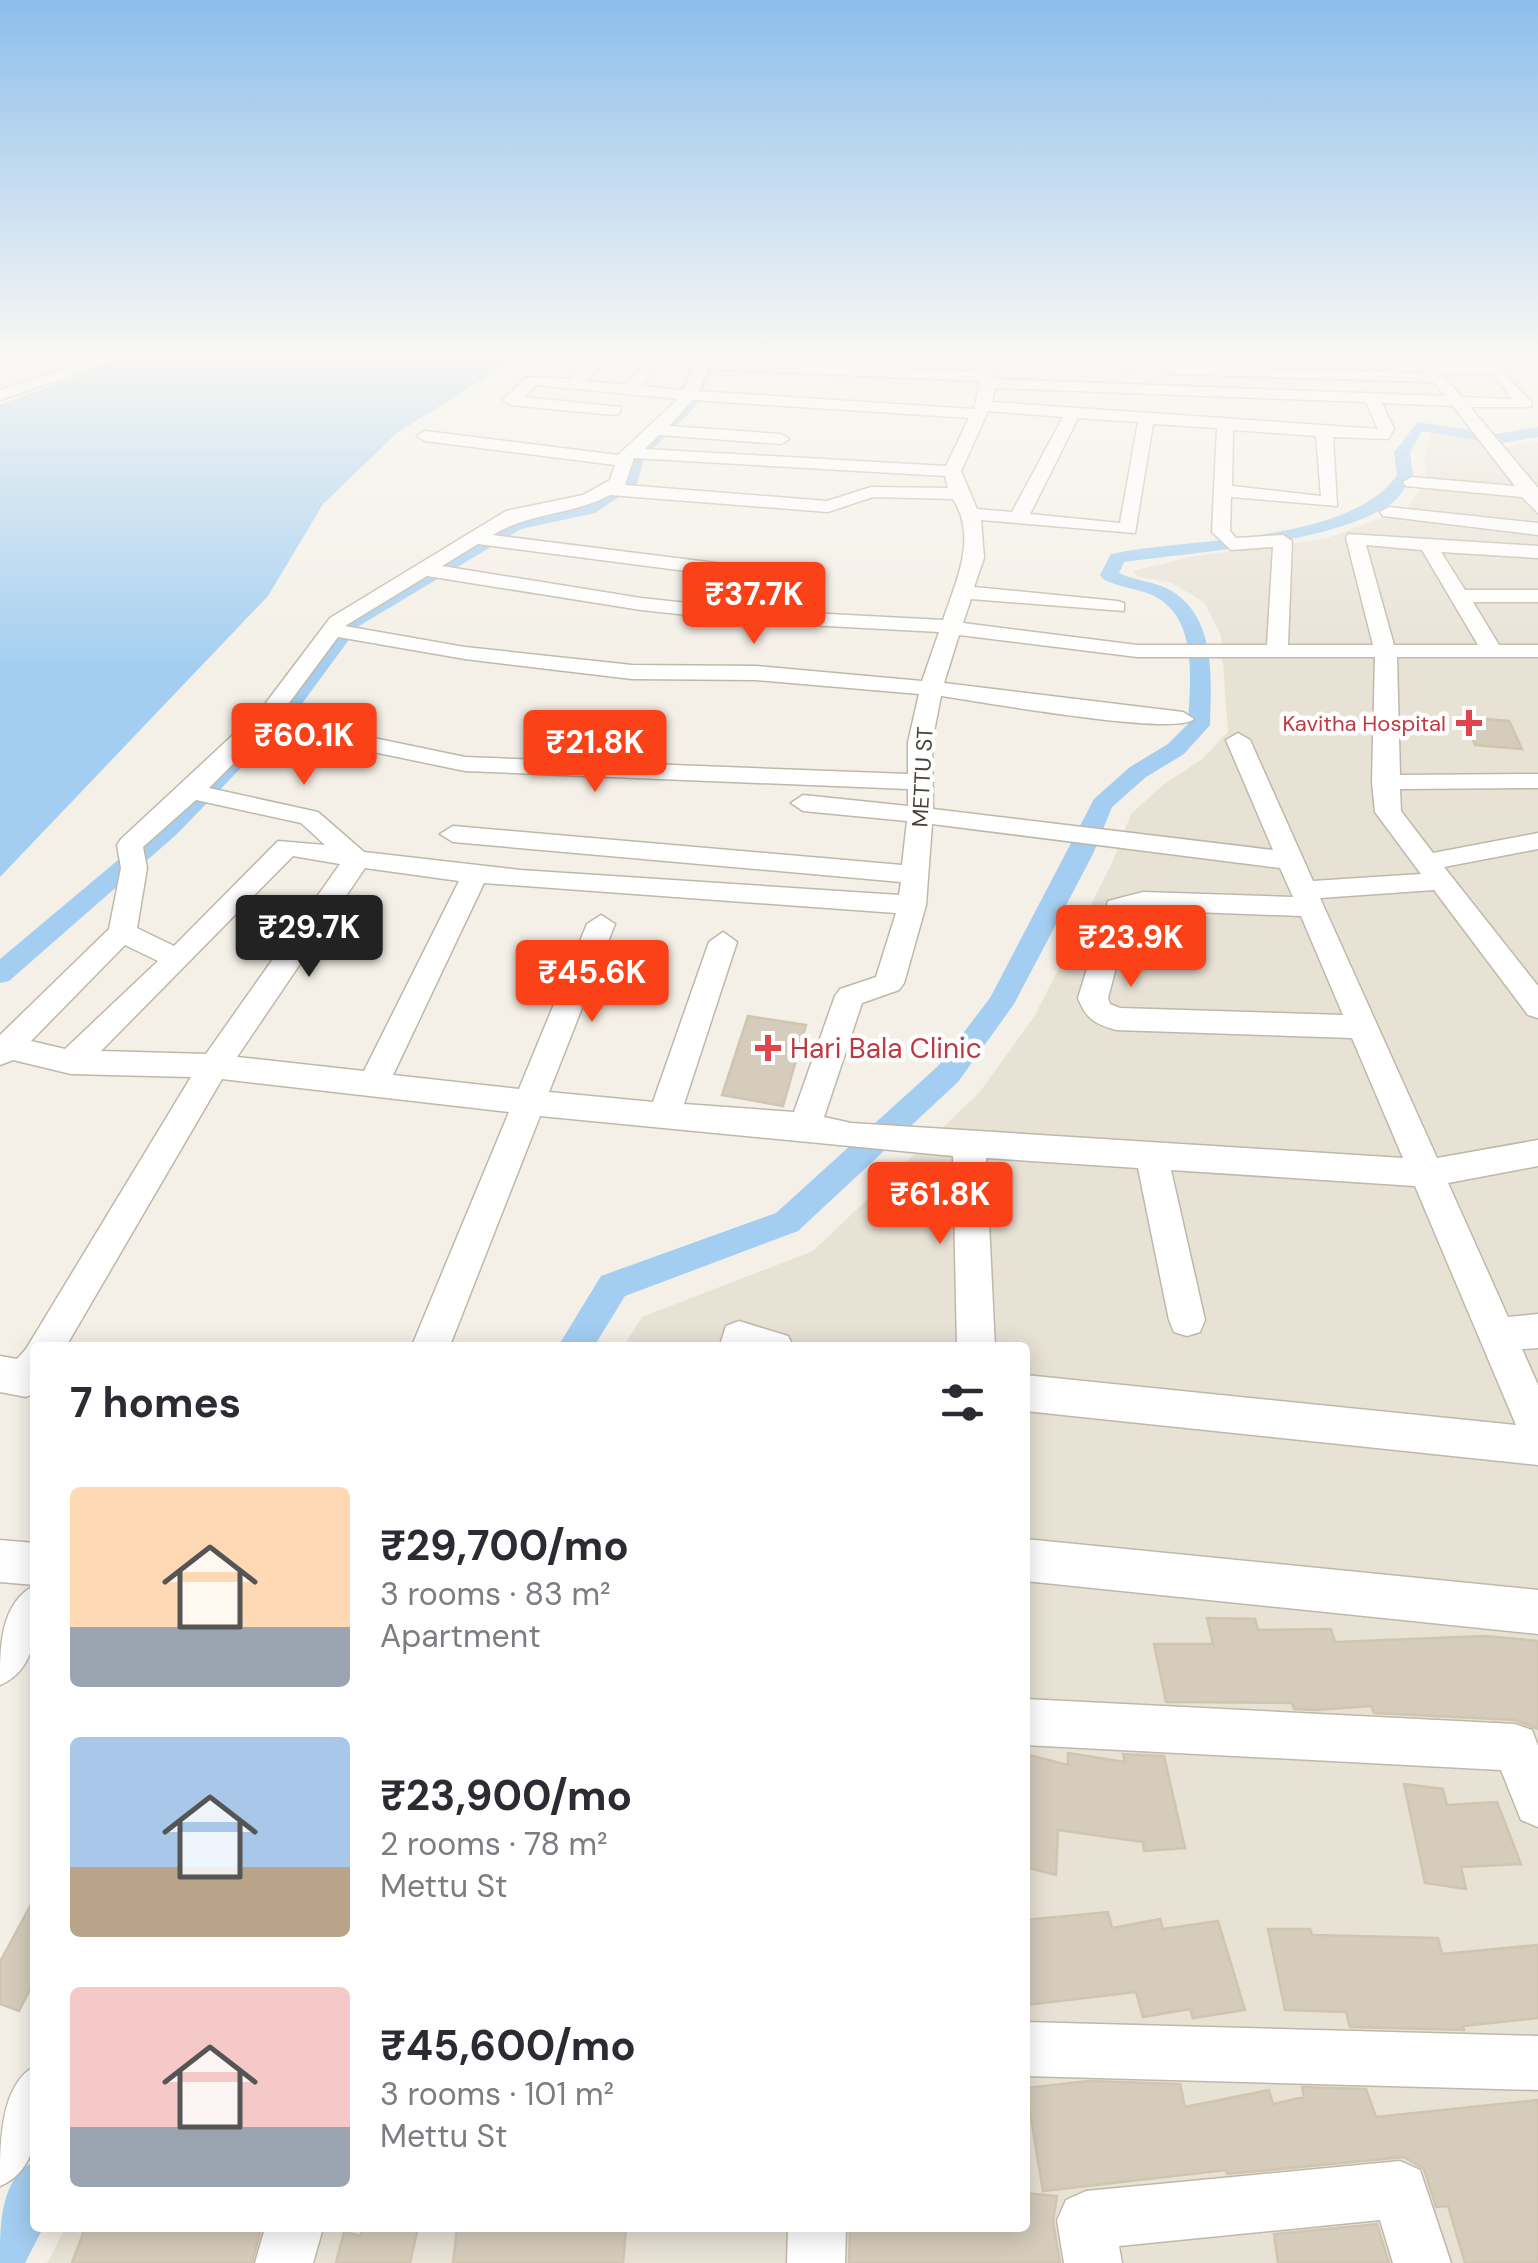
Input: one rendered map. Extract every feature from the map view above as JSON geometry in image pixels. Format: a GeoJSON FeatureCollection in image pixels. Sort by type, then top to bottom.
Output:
{"type":"FeatureCollection","features":[{"type":"Feature","properties":{"kind":"street"},"geometry":{"type":"LineString","coordinates":[[614,490],[632,459]]}},
{"type":"Feature","properties":{"kind":"street"},"geometry":{"type":"LineString","coordinates":[[676,459],[957,476],[1018,519],[1128,529],[1140,459]]}},
{"type":"Feature","properties":{"kind":"street","name":"METTU ST"},"geometry":{"type":"LineString","coordinates":[[805,1126],[850,996],[888,984],[912,905],[920,818],[919,782],[931,688],[974,558],[957,476],[963,459]]}},
{"type":"Feature","properties":{"kind":"street"},"geometry":{"type":"LineString","coordinates":[[1018,519],[1049,459]]}},
{"type":"Feature","properties":{"kind":"street"},"geometry":{"type":"LineString","coordinates":[[1225,459],[1226,538],[1283,541],[1278,642]]}},
{"type":"Feature","properties":{"kind":"street"},"geometry":{"type":"LineString","coordinates":[[1225,491],[1330,502],[1326,459]]}},
{"type":"Feature","properties":{"kind":"street"},"geometry":{"type":"LineString","coordinates":[[1507,460],[1538,460]]}},
{"type":"Feature","properties":{"kind":"street"},"geometry":{"type":"LineString","coordinates":[[1507,460],[1534,498]]}},
{"type":"Feature","properties":{"kind":"street"},"geometry":{"type":"LineString","coordinates":[[341,631],[337,622],[484,540],[512,515],[614,490],[828,507],[871,492],[957,476]]}},
{"type":"Feature","properties":{"kind":"street"},"geometry":{"type":"LineString","coordinates":[[1412,482],[1534,498]]}},
{"type":"Feature","properties":{"kind":"street"},"geometry":{"type":"LineString","coordinates":[[1389,512],[1538,529]]}},
{"type":"Feature","properties":{"kind":"street"},"geometry":{"type":"LineString","coordinates":[[1538,552],[1355,538],[1386,654],[1384,782],[1388,812],[1538,1007]]}},
{"type":"Feature","properties":{"kind":"street"},"geometry":{"type":"LineString","coordinates":[[484,540],[740,572]]}},
{"type":"Feature","properties":{"kind":"street"},"geometry":{"type":"LineString","coordinates":[[1428,544],[1492,651]]}},
{"type":"Feature","properties":{"kind":"street"},"geometry":{"type":"LineString","coordinates":[[431,571],[641,604],[753,616],[914,623],[948,630],[1180,653],[1218,654],[1278,642]]}},
{"type":"Feature","properties":{"kind":"street"},"geometry":{"type":"LineString","coordinates":[[962,592],[1117,607]]}},
{"type":"Feature","properties":{"kind":"street"},"geometry":{"type":"LineString","coordinates":[[1459,596],[1538,596]]}},
{"type":"Feature","properties":{"kind":"street"},"geometry":{"type":"LineString","coordinates":[[341,631],[465,652],[632,672],[756,673],[931,688],[1148,718],[1183,719]]}},
{"type":"Feature","properties":{"kind":"street"},"geometry":{"type":"LineString","coordinates":[[3,1051],[122,932],[132,861],[130,845],[200,794],[268,723],[341,631]]}},
{"type":"Feature","properties":{"kind":"street"},"geometry":{"type":"LineString","coordinates":[[1202,634],[1386,654],[1492,651],[1535,656]]}},
{"type":"Feature","properties":{"kind":"street"},"geometry":{"type":"LineString","coordinates":[[268,723],[466,764],[919,782]]}},
{"type":"Feature","properties":{"kind":"street"},"geometry":{"type":"LineString","coordinates":[[1238,740],[1538,1429]]}},
{"type":"Feature","properties":{"kind":"street"},"geometry":{"type":"LineString","coordinates":[[1384,782],[1538,781]]}},
{"type":"Feature","properties":{"kind":"street"},"geometry":{"type":"LineString","coordinates":[[200,794],[309,817],[357,860]]}},
{"type":"Feature","properties":{"kind":"street"},"geometry":{"type":"LineString","coordinates":[[803,803],[1109,836],[1302,886]]}},
{"type":"Feature","properties":{"kind":"street"},"geometry":{"type":"LineString","coordinates":[[453,834],[914,875]]}},
{"type":"Feature","properties":{"kind":"street"},"geometry":{"type":"LineString","coordinates":[[1364,1027],[1116,1019],[1098,1011],[1093,998],[1118,907],[1143,901],[1434,872],[1538,840]]}},
{"type":"Feature","properties":{"kind":"street"},"geometry":{"type":"LineString","coordinates":[[70,1062],[287,847],[357,860],[476,872],[912,905]]}},
{"type":"Feature","properties":{"kind":"street"},"geometry":{"type":"LineString","coordinates":[[48,1342],[214,1066],[357,860]]}},
{"type":"Feature","properties":{"kind":"street"},"geometry":{"type":"LineString","coordinates":[[372,1084],[476,872]]}},
{"type":"Feature","properties":{"kind":"street"},"geometry":{"type":"LineString","coordinates":[[432,1342],[601,924]]}},
{"type":"Feature","properties":{"kind":"street"},"geometry":{"type":"LineString","coordinates":[[122,932],[178,959]]}},
{"type":"Feature","properties":{"kind":"street"},"geometry":{"type":"LineString","coordinates":[[664,1116],[724,942]]}},
{"type":"Feature","properties":{"kind":"street"},"geometry":{"type":"LineString","coordinates":[[3,1051],[70,1062],[214,1066],[664,1116],[805,1126],[851,1136],[1152,1157],[1429,1173],[1538,1153]]}},
{"type":"Feature","properties":{"kind":"street"},"geometry":{"type":"LineString","coordinates":[[969,1144],[976,1342]]}},
{"type":"Feature","properties":{"kind":"street"},"geometry":{"type":"LineString","coordinates":[[1152,1157],[1187,1320]]}},
{"type":"Feature","properties":{"kind":"street"},"geometry":{"type":"LineString","coordinates":[[1498,1334],[1538,1331]]}},
{"type":"Feature","properties":{"kind":"street"},"geometry":{"type":"LineString","coordinates":[[0,1374],[26,1378],[30,1371]]}},
{"type":"Feature","properties":{"kind":"street"},"geometry":{"type":"LineString","coordinates":[[1030,1395],[1538,1446]]}},
{"type":"Feature","properties":{"kind":"street"},"geometry":{"type":"LineString","coordinates":[[0,1561],[30,1564]]}},
{"type":"Feature","properties":{"kind":"street"},"geometry":{"type":"LineString","coordinates":[[1030,1561],[1538,1612]]}},
{"type":"Feature","properties":{"kind":"street"},"geometry":{"type":"LineString","coordinates":[[0,1663],[30,1614]]}},
{"type":"Feature","properties":{"kind":"street"},"geometry":{"type":"LineString","coordinates":[[1030,1722],[1515,1747],[1538,1803]]}},
{"type":"Feature","properties":{"kind":"street"},"geometry":{"type":"LineString","coordinates":[[1030,2050],[1538,2062]]}},
{"type":"Feature","properties":{"kind":"street"},"geometry":{"type":"LineString","coordinates":[[0,2158],[30,2102]]}},
{"type":"Feature","properties":{"kind":"street"},"geometry":{"type":"LineString","coordinates":[[1092,2263],[1086,2220],[1400,2190],[1422,2263]]}},
{"type":"Feature","properties":{"kind":"street"},"geometry":{"type":"LineString","coordinates":[[284,2263],[293,2232]]}},
{"type":"Feature","properties":{"kind":"street"},"geometry":{"type":"LineString","coordinates":[[816,2263],[817,2232]]}},
{"type":"Feature","properties":{"kind":"shaded area"},"geometry":{"type":"Polygon","coordinates":[[[1424,459],[1538,459],[1538,2263],[47,2263],[63,2232],[1030,2232],[1030,1342],[626,1342],[642,1317],[813,1251],[979,1093],[1034,1017],[1112,863],[1131,814],[1163,785],[1201,760],[1228,732],[1221,635],[1204,602],[1172,583],[1137,576],[1133,571],[1195,556],[1325,539],[1407,508],[1427,479],[1424,459]]]}},
{"type":"Feature","properties":{"kind":"water"},"geometry":{"type":"Polygon","coordinates":[[[0,459],[370,459],[323,504],[268,596],[0,877],[0,459]]]}},
{"type":"Feature","properties":{"kind":"building"},"geometry":{"type":"Polygon","coordinates":[[[1464,717],[1509,721],[1522,749],[1475,745],[1464,717]]]}},
{"type":"Feature","properties":{"kind":"building"},"geometry":{"type":"Polygon","coordinates":[[[748,1016],[806,1025],[783,1106],[722,1095],[748,1016]]]}},
{"type":"Feature","properties":{"kind":"building"},"geometry":{"type":"Polygon","coordinates":[[[1207,1618],[1255,1619],[1258,1630],[1331,1629],[1335,1642],[1485,1636],[1538,1641],[1538,1729],[1515,1720],[1374,1713],[1371,1706],[1316,1710],[1294,1709],[1292,1703],[1166,1702],[1154,1644],[1213,1644],[1207,1618]]]}},
{"type":"Feature","properties":{"kind":"building"},"geometry":{"type":"Polygon","coordinates":[[[1068,1753],[1125,1762],[1123,1754],[1164,1756],[1185,1848],[1144,1851],[1143,1842],[1058,1830],[1056,1875],[1030,1868],[1030,1755],[1068,1765],[1068,1753]]]}},
{"type":"Feature","properties":{"kind":"building"},"geometry":{"type":"Polygon","coordinates":[[[1404,1784],[1443,1789],[1447,1805],[1497,1802],[1521,1864],[1461,1867],[1466,1889],[1425,1883],[1404,1784]]]}},
{"type":"Feature","properties":{"kind":"building"},"geometry":{"type":"Polygon","coordinates":[[[30,1906],[30,1990],[19,2011],[0,2004],[0,1962],[30,1906]]]}},
{"type":"Feature","properties":{"kind":"building"},"geometry":{"type":"Polygon","coordinates":[[[1108,1912],[1112,1928],[1160,1919],[1163,1929],[1218,1921],[1245,2010],[1193,2018],[1190,2009],[1143,2017],[1136,1992],[1030,2004],[1030,1920],[1108,1912]]]}},
{"type":"Feature","properties":{"kind":"building"},"geometry":{"type":"Polygon","coordinates":[[[1268,1929],[1310,1929],[1312,1935],[1438,1938],[1442,1954],[1538,1945],[1538,2018],[1463,2026],[1464,2030],[1350,2027],[1346,2012],[1285,2010],[1268,1929]]]}},
{"type":"Feature","properties":{"kind":"building"},"geometry":{"type":"Polygon","coordinates":[[[1088,2081],[1180,2084],[1185,2107],[1269,2090],[1273,2104],[1304,2097],[1302,2087],[1366,2089],[1376,2117],[1538,2100],[1538,2263],[1465,2263],[1448,2206],[1436,2207],[1424,2169],[1404,2157],[1227,2174],[1226,2170],[1043,2191],[1030,2112],[1030,2088],[1088,2081]]]}},
{"type":"Feature","properties":{"kind":"building"},"geometry":{"type":"Polygon","coordinates":[[[1030,2193],[1057,2196],[1053,2221],[1060,2263],[849,2263],[850,2232],[1030,2232],[1030,2193]]]}},
{"type":"Feature","properties":{"kind":"building"},"geometry":{"type":"Polygon","coordinates":[[[1377,2224],[1389,2263],[1278,2263],[1274,2234],[1377,2224]]]}},
{"type":"Feature","properties":{"kind":"building"},"geometry":{"type":"Polygon","coordinates":[[[84,2232],[260,2232],[252,2263],[72,2263],[84,2232]]]}},
{"type":"Feature","properties":{"kind":"building"},"geometry":{"type":"Polygon","coordinates":[[[344,2232],[361,2236],[362,2232],[417,2232],[410,2263],[336,2263],[344,2232]]]}},
{"type":"Feature","properties":{"kind":"building"},"geometry":{"type":"Polygon","coordinates":[[[457,2232],[626,2232],[623,2263],[453,2263],[457,2232]]]}},
{"type":"Feature","properties":{"kind":"waterway"},"geometry":{"type":"LineString","coordinates":[[0,974],[169,829],[291,705],[352,622],[515,525],[589,509],[631,482],[637,459]]}},
{"type":"Feature","properties":{"kind":"waterway"},"geometry":{"type":"LineString","coordinates":[[578,1342],[613,1286],[787,1222],[948,1074],[1000,1004],[1081,854],[1102,804],[1138,772],[1176,749],[1199,725],[1198,650],[1186,615],[1160,592],[1109,575],[1117,558],[1259,538],[1367,511],[1394,492],[1405,475],[1403,459]]}},
{"type":"Feature","properties":{"kind":"waterway"},"geometry":{"type":"LineString","coordinates":[[0,2255],[30,2197]]}},
{"type":"Feature","properties":{"kind":"place","name":"Kavitha Hospital"},"geometry":{"type":"Point","coordinates":[1469,723]}},
{"type":"Feature","properties":{"kind":"place","name":"Hari Bala Clinic"},"geometry":{"type":"Point","coordinates":[768,1048]}}]}
